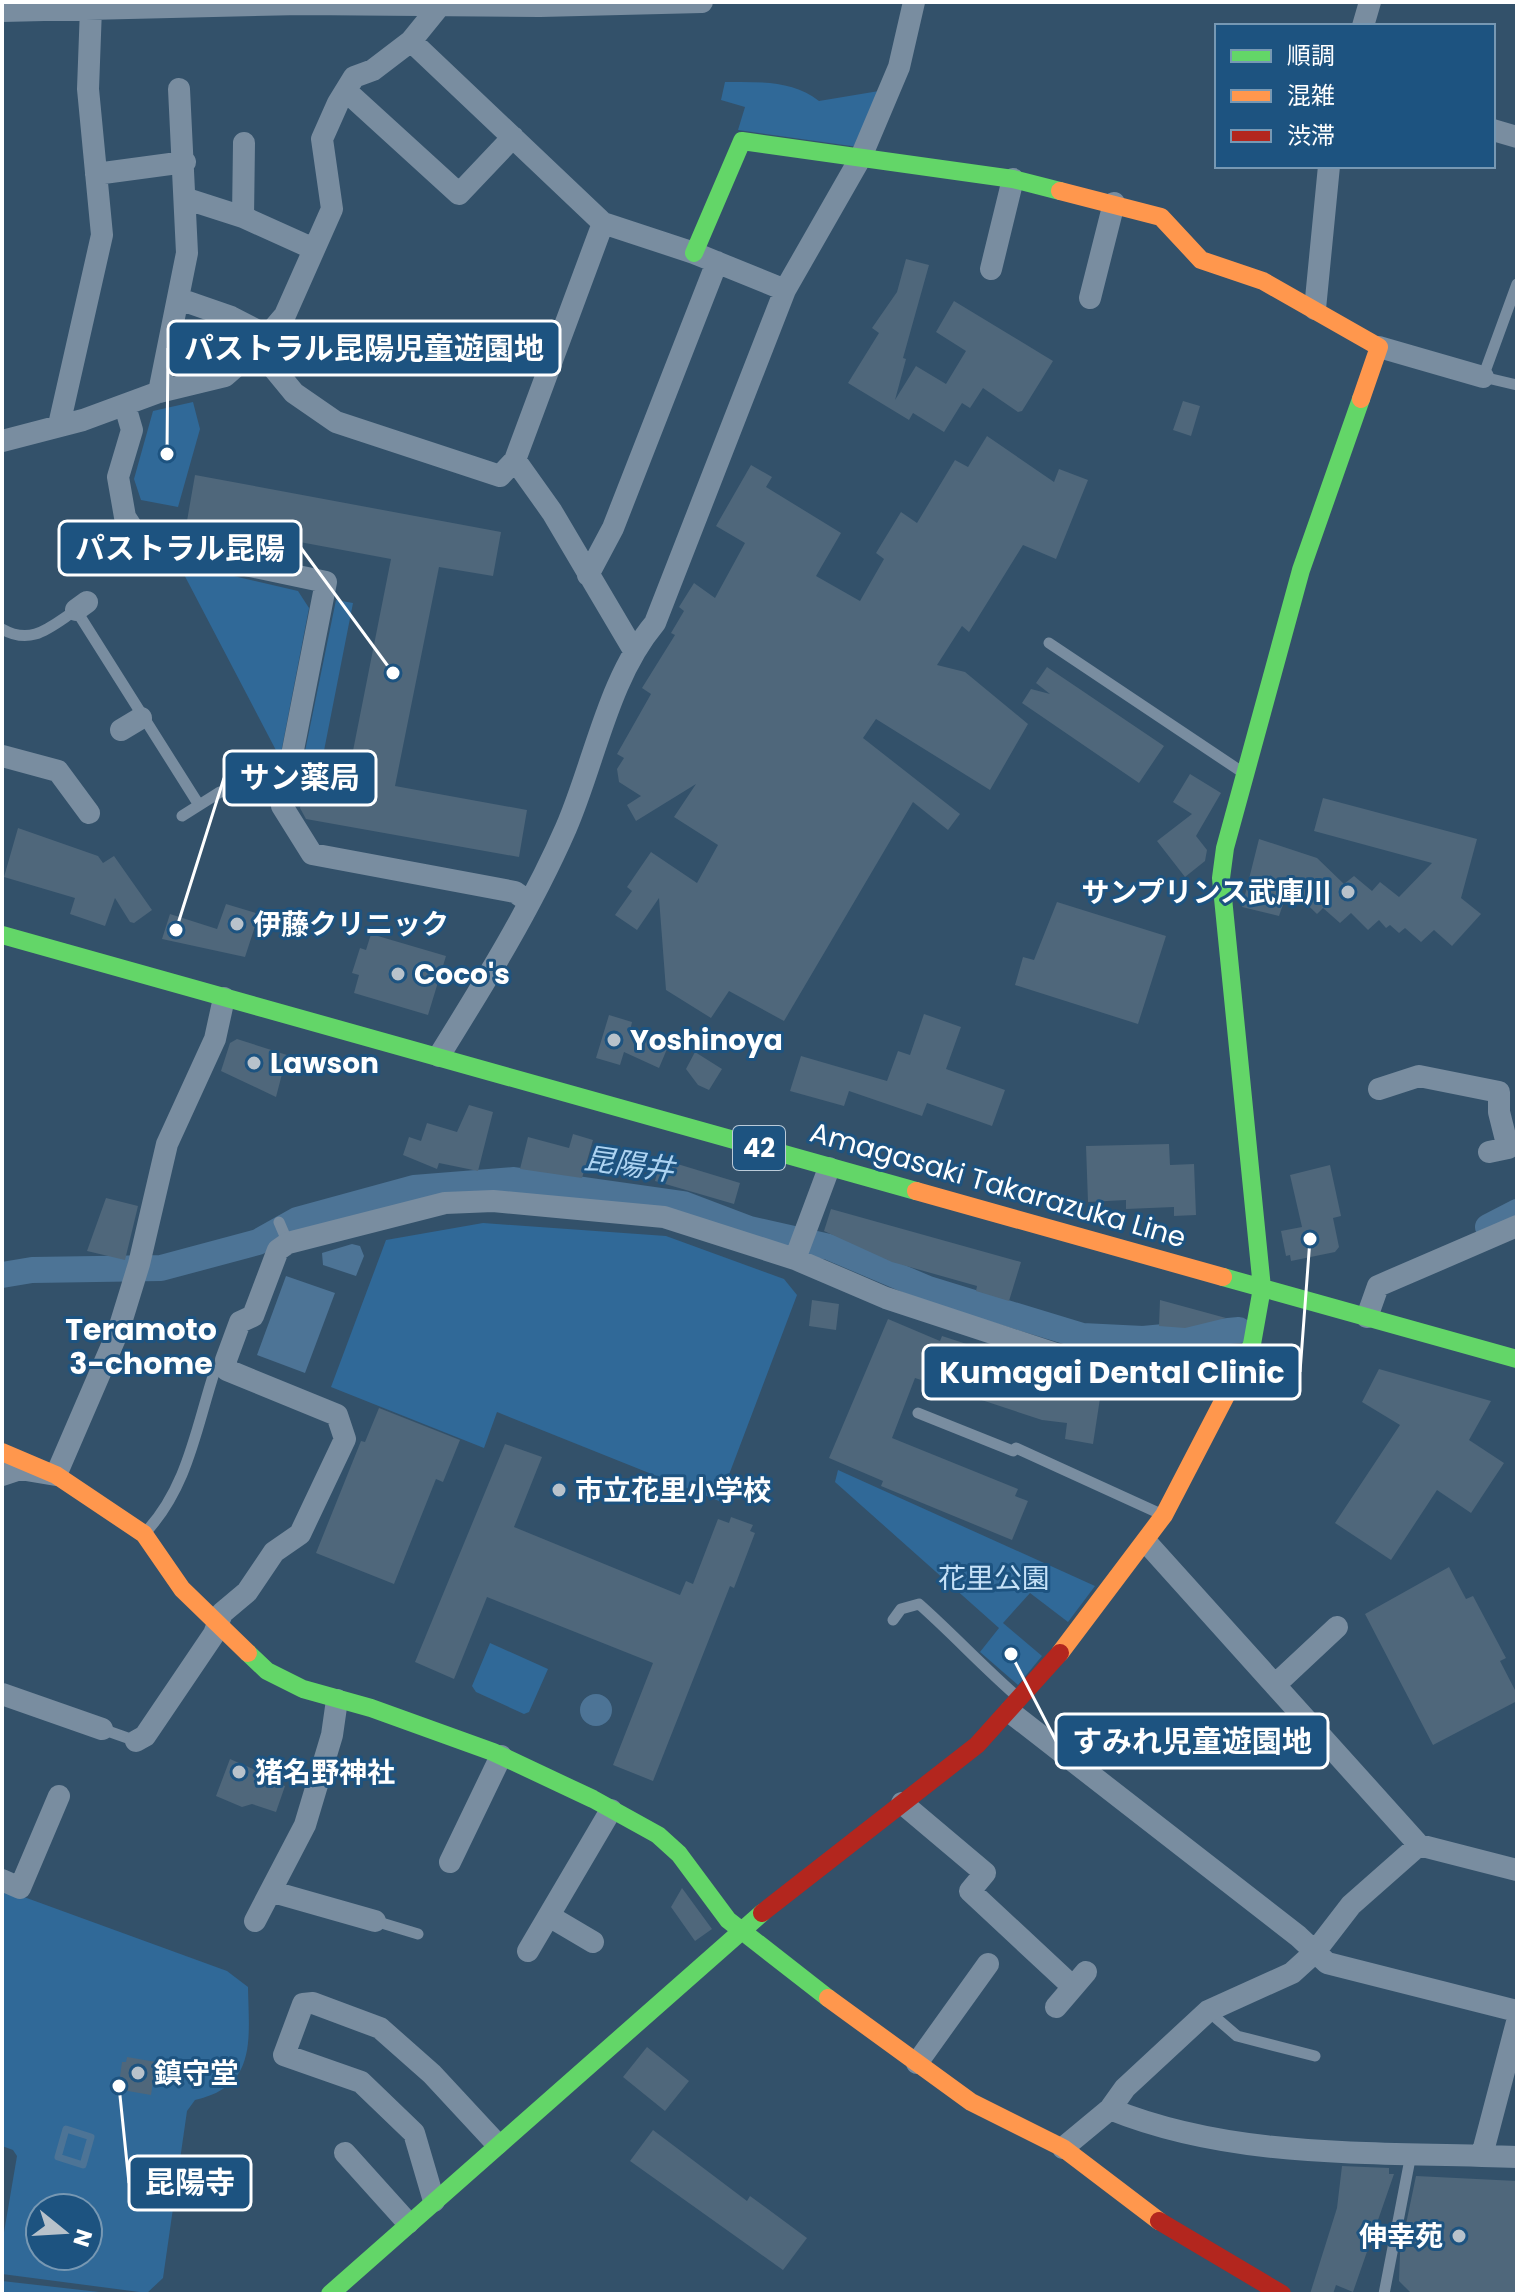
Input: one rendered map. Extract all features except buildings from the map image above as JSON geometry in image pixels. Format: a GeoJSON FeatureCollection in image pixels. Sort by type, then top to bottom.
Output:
{"type":"FeatureCollection","features":[{"type":"Feature","properties":{"kind":"street"},"geometry":{"type":"LineString","coordinates":[[2,11],[702,2]]}},
{"type":"Feature","properties":{"kind":"street"},"geometry":{"type":"LineString","coordinates":[[439,1056],[529,902],[566,827],[633,649],[655,623],[785,290],[861,157],[899,67],[914,2]]}},
{"type":"Feature","properties":{"kind":"street"},"geometry":{"type":"LineString","coordinates":[[1364,24],[1370,2]]}},
{"type":"Feature","properties":{"kind":"street"},"geometry":{"type":"LineString","coordinates":[[2,441],[125,406],[159,392],[225,376],[261,341],[285,315],[332,209],[322,139],[346,91],[354,77],[373,70],[411,41],[441,4]]}},
{"type":"Feature","properties":{"kind":"street"},"geometry":{"type":"LineString","coordinates":[[59,425],[102,235],[88,89],[91,8]]}},
{"type":"Feature","properties":{"kind":"street"},"geometry":{"type":"LineString","coordinates":[[411,41],[603,223],[694,253],[785,290]]}},
{"type":"Feature","properties":{"kind":"street"},"geometry":{"type":"LineString","coordinates":[[159,392],[187,253],[187,199],[179,89]]}},
{"type":"Feature","properties":{"kind":"street"},"geometry":{"type":"LineString","coordinates":[[346,91],[459,194],[513,137]]}},
{"type":"Feature","properties":{"kind":"street"},"geometry":{"type":"LineString","coordinates":[[1495,131],[1517,137]]}},
{"type":"Feature","properties":{"kind":"street"},"geometry":{"type":"LineString","coordinates":[[694,253],[742,141],[1013,179],[1161,217],[1201,260],[1263,281],[1379,347],[1483,377]]}},
{"type":"Feature","properties":{"kind":"street"},"geometry":{"type":"LineString","coordinates":[[243,217],[244,143]]}},
{"type":"Feature","properties":{"kind":"street"},"geometry":{"type":"LineString","coordinates":[[96,174],[185,162]]}},
{"type":"Feature","properties":{"kind":"street"},"geometry":{"type":"LineString","coordinates":[[1315,309],[1329,168]]}},
{"type":"Feature","properties":{"kind":"street"},"geometry":{"type":"LineString","coordinates":[[991,269],[1013,179]]}},
{"type":"Feature","properties":{"kind":"street"},"geometry":{"type":"LineString","coordinates":[[187,199],[243,217],[314,249]]}},
{"type":"Feature","properties":{"kind":"street"},"geometry":{"type":"LineString","coordinates":[[1090,298],[1114,203]]}},
{"type":"Feature","properties":{"kind":"street"},"geometry":{"type":"LineString","coordinates":[[179,299],[231,317],[261,341],[294,393],[336,422],[500,476],[515,460],[603,223]]}},
{"type":"Feature","properties":{"kind":"street"},"geometry":{"type":"LineString","coordinates":[[588,575],[613,528],[717,262]]}},
{"type":"Feature","properties":{"kind":"street"},"geometry":{"type":"LineString","coordinates":[[330,2294],[741,1930],[977,1745],[1016,1706],[1092,1615],[1147,1543],[1164,1515],[1240,1362],[1252,1344],[1262,1288],[1221,901],[1225,848],[1301,570],[1379,347]]}},
{"type":"Feature","properties":{"kind":"street"},"geometry":{"type":"LineString","coordinates":[[125,406],[132,430],[118,477],[125,517],[142,543],[326,582],[282,806],[312,854],[515,892],[529,902]]}},
{"type":"Feature","properties":{"kind":"street"},"geometry":{"type":"LineString","coordinates":[[515,460],[552,512],[633,649]]}},
{"type":"Feature","properties":{"kind":"street"},"geometry":{"type":"LineString","coordinates":[[121,730],[141,718]]}},
{"type":"Feature","properties":{"kind":"street"},"geometry":{"type":"LineString","coordinates":[[2,756],[58,771],[89,813]]}},
{"type":"Feature","properties":{"kind":"street","name":"Amagasaki Takarazuka Line"},"geometry":{"type":"LineString","coordinates":[[2,935],[1517,1359]]}},
{"type":"Feature","properties":{"kind":"street"},"geometry":{"type":"LineString","coordinates":[[56,1475],[119,1329],[137,1271],[167,1144],[215,1039],[224,998]]}},
{"type":"Feature","properties":{"kind":"street"},"geometry":{"type":"LineString","coordinates":[[1379,1089],[1410,1072],[1508,1093],[1499,1112],[1508,1148],[1489,1152]]}},
{"type":"Feature","properties":{"kind":"street"},"geometry":{"type":"LineString","coordinates":[[793,1263],[829,1168]]}},
{"type":"Feature","properties":{"kind":"street"},"geometry":{"type":"LineString","coordinates":[[136,1741],[145,1736],[219,1623],[222,1613],[247,1592],[274,1552],[300,1534],[345,1439],[337,1415],[227,1370],[226,1360],[240,1322],[253,1316],[278,1250],[288,1243],[445,1203],[493,1201],[664,1217],[886,1298],[1074,1360],[1209,1357],[1240,1362]]}},
{"type":"Feature","properties":{"kind":"street"},"geometry":{"type":"LineString","coordinates":[[1367,1317],[1378,1286],[1517,1226]]}},
{"type":"Feature","properties":{"kind":"street"},"geometry":{"type":"LineString","coordinates":[[2,1452],[56,1475],[144,1534],[182,1589],[267,1671],[337,1700],[371,1708],[501,1756],[658,1835],[679,1854],[728,1920],[917,2063],[971,2102],[1063,2148],[1169,2229],[1282,2294]]}},
{"type":"Feature","properties":{"kind":"street"},"geometry":{"type":"LineString","coordinates":[[2,1475],[20,1469],[56,1475]]}},
{"type":"Feature","properties":{"kind":"street"},"geometry":{"type":"LineString","coordinates":[[1147,1543],[1419,1845],[1517,1870]]}},
{"type":"Feature","properties":{"kind":"street"},"geometry":{"type":"LineString","coordinates":[[1275,1685],[1337,1627]]}},
{"type":"Feature","properties":{"kind":"street"},"geometry":{"type":"LineString","coordinates":[[2,1694],[102,1729]]}},
{"type":"Feature","properties":{"kind":"street"},"geometry":{"type":"LineString","coordinates":[[255,1921],[273,1892],[273,1885],[305,1825],[332,1735],[337,1700]]}},
{"type":"Feature","properties":{"kind":"street"},"geometry":{"type":"LineString","coordinates":[[1016,1706],[1327,1963],[1517,2011]]}},
{"type":"Feature","properties":{"kind":"street"},"geometry":{"type":"LineString","coordinates":[[450,1862],[501,1756]]}},
{"type":"Feature","properties":{"kind":"street"},"geometry":{"type":"LineString","coordinates":[[2,1880],[20,1888],[59,1796]]}},
{"type":"Feature","properties":{"kind":"street"},"geometry":{"type":"LineString","coordinates":[[902,1803],[985,1873],[965,1897],[1079,1979],[1056,2007]]}},
{"type":"Feature","properties":{"kind":"street"},"geometry":{"type":"LineString","coordinates":[[528,1951],[611,1810]]}},
{"type":"Feature","properties":{"kind":"street"},"geometry":{"type":"LineString","coordinates":[[1063,2148],[1110,2109],[1125,2088],[1208,2011],[1292,1973],[1314,1953],[1351,1905],[1419,1845]]}},
{"type":"Feature","properties":{"kind":"street"},"geometry":{"type":"LineString","coordinates":[[273,1892],[375,1921]]}},
{"type":"Feature","properties":{"kind":"street"},"geometry":{"type":"LineString","coordinates":[[549,1916],[593,1942]]}},
{"type":"Feature","properties":{"kind":"street"},"geometry":{"type":"LineString","coordinates":[[917,2063],[988,1964]]}},
{"type":"Feature","properties":{"kind":"street"},"geometry":{"type":"LineString","coordinates":[[434,2201],[414,2133],[361,2082],[280,2064],[303,2004],[313,2003],[380,2028],[432,2074],[497,2144]]}},
{"type":"Feature","properties":{"kind":"street"},"geometry":{"type":"LineString","coordinates":[[1482,2155],[1517,2022]]}},
{"type":"Feature","properties":{"kind":"street"},"geometry":{"type":"LineString","coordinates":[[1110,2109],[1150,2126],[1226,2140],[1327,2152],[1517,2157]]}},
{"type":"Feature","properties":{"kind":"street"},"geometry":{"type":"LineString","coordinates":[[345,2153],[408,2223]]}},
{"type":"Feature","properties":{"kind":"lane"},"geometry":{"type":"LineString","coordinates":[[1517,284],[1483,377],[1517,385]]}},
{"type":"Feature","properties":{"kind":"lane"},"geometry":{"type":"LineString","coordinates":[[2,629],[24,638],[34,638],[81,606],[141,718],[199,805]]}},
{"type":"Feature","properties":{"kind":"lane"},"geometry":{"type":"LineString","coordinates":[[1049,643],[1245,774]]}},
{"type":"Feature","properties":{"kind":"lane"},"geometry":{"type":"LineString","coordinates":[[182,816],[220,792]]}},
{"type":"Feature","properties":{"kind":"lane"},"geometry":{"type":"LineString","coordinates":[[279,1222],[288,1243]]}},
{"type":"Feature","properties":{"kind":"lane"},"geometry":{"type":"LineString","coordinates":[[144,1534],[163,1514],[179,1484],[215,1370],[227,1370]]}},
{"type":"Feature","properties":{"kind":"lane"},"geometry":{"type":"LineString","coordinates":[[918,1413],[1013,1451],[1016,1448],[1164,1515]]}},
{"type":"Feature","properties":{"kind":"lane"},"geometry":{"type":"LineString","coordinates":[[893,1620],[901,1609],[919,1604],[964,1644],[970,1656],[1016,1706]]}},
{"type":"Feature","properties":{"kind":"lane"},"geometry":{"type":"LineString","coordinates":[[102,1729],[136,1741]]}},
{"type":"Feature","properties":{"kind":"lane"},"geometry":{"type":"LineString","coordinates":[[375,1921],[418,1934]]}},
{"type":"Feature","properties":{"kind":"lane"},"geometry":{"type":"LineString","coordinates":[[1208,2011],[1237,2036],[1315,2056]]}},
{"type":"Feature","properties":{"kind":"lane"},"geometry":{"type":"LineString","coordinates":[[1384,2294],[1411,2154]]}},
{"type":"Feature","properties":{"kind":"green space"},"geometry":{"type":"Polygon","coordinates":[[[725,82],[762,82],[786,86],[819,101],[879,91],[858,147],[738,130],[745,107],[721,100],[725,82]]]}},
{"type":"Feature","properties":{"kind":"green space"},"geometry":{"type":"Polygon","coordinates":[[[193,402],[200,429],[178,507],[141,500],[134,479],[153,411],[193,402]]]}},
{"type":"Feature","properties":{"kind":"green space"},"geometry":{"type":"Polygon","coordinates":[[[178,563],[298,591],[309,608],[280,758],[178,563]]]}},
{"type":"Feature","properties":{"kind":"green space"},"geometry":{"type":"Polygon","coordinates":[[[336,600],[353,603],[321,766],[310,765],[308,768],[302,766],[336,600]]]}},
{"type":"Feature","properties":{"kind":"green space"},"geometry":{"type":"Polygon","coordinates":[[[483,1223],[666,1236],[784,1279],[797,1295],[719,1501],[497,1412],[484,1448],[331,1387],[386,1240],[483,1223]]]}},
{"type":"Feature","properties":{"kind":"green space","name":"花里公園"},"geometry":{"type":"Polygon","coordinates":[[[838,1470],[1095,1586],[1068,1622],[1030,1593],[1003,1623],[1042,1656],[1018,1685],[980,1652],[999,1628],[835,1482],[838,1470]]]}},
{"type":"Feature","properties":{"kind":"green space"},"geometry":{"type":"Polygon","coordinates":[[[490,1643],[548,1669],[529,1712],[524,1714],[476,1692],[472,1686],[490,1643]]]}},
{"type":"Feature","properties":{"kind":"green space"},"geometry":{"type":"Polygon","coordinates":[[[2,1889],[227,1971],[248,1987],[249,2025],[245,2058],[230,2084],[195,2100],[187,2111],[163,2278],[147,2293],[2,2274],[2,2244],[17,2156],[13,2150],[2,2146],[2,1889]]]}},
{"type":"Feature","properties":{"kind":"green space"},"geometry":{"type":"Polygon","coordinates":[[[2,2281],[117,2294],[2,2294],[2,2281]]]}},
{"type":"Feature","properties":{"kind":"shaded area"},"geometry":{"type":"Polygon","coordinates":[[[352,1244],[360,1246],[364,1256],[356,1276],[323,1265],[322,1253],[352,1244]]]}},
{"type":"Feature","properties":{"kind":"shaded area"},"geometry":{"type":"Polygon","coordinates":[[[286,1276],[335,1293],[305,1373],[257,1355],[286,1276]]]}},
{"type":"Feature","properties":{"kind":"shaded area"},"geometry":{"type":"Polygon","coordinates":[[[596,1694],[607,1699],[612,1710],[607,1721],[596,1726],[585,1721],[580,1710],[585,1699],[596,1694]]]}},
{"type":"Feature","properties":{"kind":"waterway","name":"昆陽井"},"geometry":{"type":"LineString","coordinates":[[2,1275],[32,1270],[161,1268],[258,1242],[297,1220],[414,1188],[514,1180],[683,1204],[749,1229],[829,1247],[928,1289],[1082,1336],[1143,1339],[1239,1330]]}},
{"type":"Feature","properties":{"kind":"waterway","name":"昆陽井"},"geometry":{"type":"LineString","coordinates":[[1488,1227],[1517,1212]]}},
{"type":"Feature","properties":{"kind":"waterway"},"geometry":{"type":"LineString","coordinates":[[66,2129],[91,2137],[83,2165],[58,2157],[66,2129]]}},
{"type":"Feature","properties":{"kind":"traffic: fast"},"geometry":{"type":"LineString","coordinates":[[694,253],[742,141],[1013,179],[1060,191]]}},
{"type":"Feature","properties":{"kind":"traffic: fast"},"geometry":{"type":"LineString","coordinates":[[1247,1355],[1252,1344],[1262,1288],[1221,878],[1225,848],[1301,570],[1361,399]]}},
{"type":"Feature","properties":{"kind":"traffic: fast"},"geometry":{"type":"LineString","coordinates":[[2,935],[916,1191]]}},
{"type":"Feature","properties":{"kind":"traffic: fast"},"geometry":{"type":"LineString","coordinates":[[1223,1277],[1517,1359]]}},
{"type":"Feature","properties":{"kind":"traffic: fast"},"geometry":{"type":"LineString","coordinates":[[248,1653],[267,1671],[303,1689],[371,1708],[493,1752],[593,1799],[658,1835],[679,1854],[728,1920],[828,1998]]}},
{"type":"Feature","properties":{"kind":"traffic: fast"},"geometry":{"type":"LineString","coordinates":[[330,2294],[762,1913]]}},
{"type":"Feature","properties":{"kind":"traffic: slow"},"geometry":{"type":"LineString","coordinates":[[1060,191],[1161,217],[1201,260],[1263,281],[1379,347],[1361,399]]}},
{"type":"Feature","properties":{"kind":"traffic: slow"},"geometry":{"type":"LineString","coordinates":[[916,1191],[1223,1277]]}},
{"type":"Feature","properties":{"kind":"traffic: slow"},"geometry":{"type":"LineString","coordinates":[[1060,1653],[1164,1515],[1247,1355]]}},
{"type":"Feature","properties":{"kind":"traffic: slow"},"geometry":{"type":"LineString","coordinates":[[2,1452],[56,1475],[144,1534],[182,1589],[248,1653]]}},
{"type":"Feature","properties":{"kind":"traffic: slow"},"geometry":{"type":"LineString","coordinates":[[828,1998],[971,2102],[1063,2148],[1159,2221]]}},
{"type":"Feature","properties":{"kind":"traffic: jam"},"geometry":{"type":"LineString","coordinates":[[762,1913],[977,1745],[1060,1653]]}},
{"type":"Feature","properties":{"kind":"traffic: jam"},"geometry":{"type":"LineString","coordinates":[[1159,2221],[1282,2294]]}},
{"type":"Feature","properties":{"kind":"place","name":"パストラル昆陽児童遊園地"},"geometry":{"type":"Point","coordinates":[167,454]}},
{"type":"Feature","properties":{"kind":"place","name":"パストラル昆陽"},"geometry":{"type":"Point","coordinates":[393,673]}},
{"type":"Feature","properties":{"kind":"place","name":"サンプリンス武庫川"},"geometry":{"type":"Point","coordinates":[1348,892]}},
{"type":"Feature","properties":{"kind":"place","name":"伊藤クリニック"},"geometry":{"type":"Point","coordinates":[237,924]}},
{"type":"Feature","properties":{"kind":"place","name":"サン薬局"},"geometry":{"type":"Point","coordinates":[176,930]}},
{"type":"Feature","properties":{"kind":"place","name":"Coco's"},"geometry":{"type":"Point","coordinates":[398,974]}},
{"type":"Feature","properties":{"kind":"place","name":"Yoshinoya"},"geometry":{"type":"Point","coordinates":[614,1040]}},
{"type":"Feature","properties":{"kind":"place","name":"Lawson"},"geometry":{"type":"Point","coordinates":[254,1063]}},
{"type":"Feature","properties":{"kind":"place","name":"Kumagai Dental Clinic"},"geometry":{"type":"Point","coordinates":[1310,1239]}},
{"type":"Feature","properties":{"kind":"place","name":"市立花里小学校"},"geometry":{"type":"Point","coordinates":[559,1490]}},
{"type":"Feature","properties":{"kind":"place","name":"すみれ児童遊園地"},"geometry":{"type":"Point","coordinates":[1011,1654]}},
{"type":"Feature","properties":{"kind":"place","name":"猪名野神社"},"geometry":{"type":"Point","coordinates":[239,1772]}},
{"type":"Feature","properties":{"kind":"place","name":"鎮守堂"},"geometry":{"type":"Point","coordinates":[138,2073]}},
{"type":"Feature","properties":{"kind":"place","name":"昆陽寺"},"geometry":{"type":"Point","coordinates":[119,2086]}},
{"type":"Feature","properties":{"kind":"place","name":"伸幸苑"},"geometry":{"type":"Point","coordinates":[1459,2236]}},
{"type":"Feature","properties":{"kind":"district","name":"Teramoto 3-chome"},"geometry":{"type":"Point","coordinates":[141,1346]}}]}
